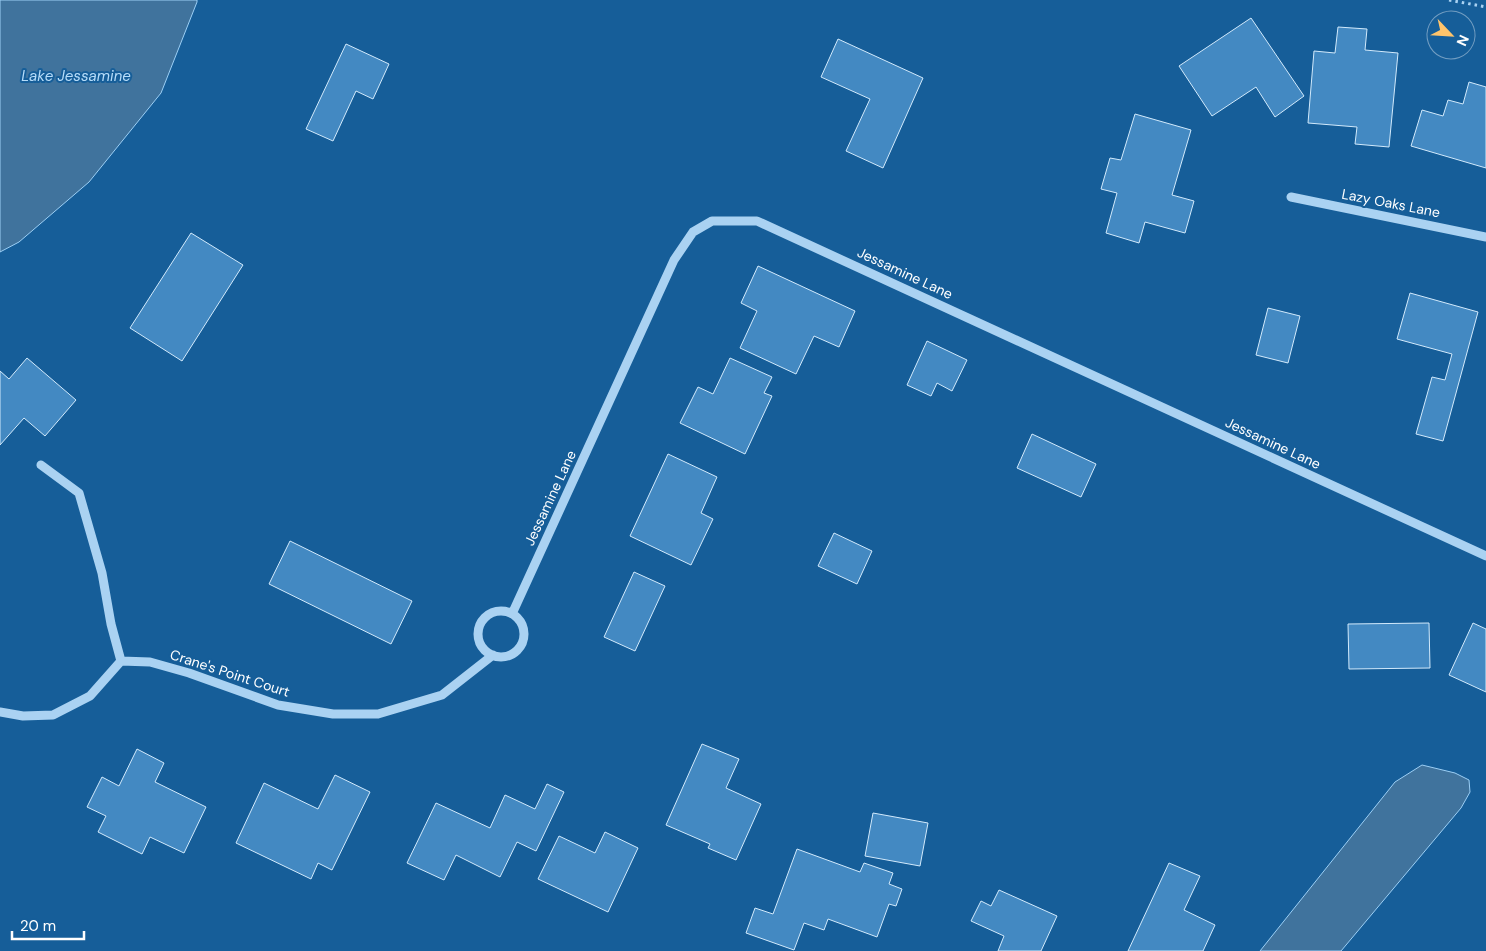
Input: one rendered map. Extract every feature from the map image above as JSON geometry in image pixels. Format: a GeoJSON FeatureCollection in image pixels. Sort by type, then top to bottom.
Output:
{"type":"FeatureCollection","features":[{"type":"Feature","properties":{"kind":"street","name":"Lazy Oaks Lane"},"geometry":{"type":"LineString","coordinates":[[1290,197],[1486,237]]}},
{"type":"Feature","properties":{"kind":"street","name":"Jessamine Lane"},"geometry":{"type":"LineString","coordinates":[[512,614],[674,260],[693,232],[712,221],[757,221],[1486,556]]}},
{"type":"Feature","properties":{"kind":"street"},"geometry":{"type":"LineString","coordinates":[[0,712],[23,716],[53,716],[90,696],[121,661],[111,624],[102,573],[79,493],[41,465]]}},
{"type":"Feature","properties":{"kind":"street"},"geometry":{"type":"LineString","coordinates":[[505,611],[512,614],[521,623],[524,636],[522,643],[513,653],[500,656],[493,655],[487,651],[479,639],[481,624],[491,613],[505,611]]}},
{"type":"Feature","properties":{"kind":"street","name":"Crane's Point Court"},"geometry":{"type":"LineString","coordinates":[[121,661],[150,662],[189,673],[278,705],[333,714],[378,714],[442,695],[493,655]]}},
{"type":"Feature","properties":{"kind":"path"},"geometry":{"type":"LineString","coordinates":[[1449,0],[1486,7]]}},
{"type":"Feature","properties":{"kind":"water","name":"Lake Jessamine"},"geometry":{"type":"Polygon","coordinates":[[[0,0],[197,0],[197,2],[161,93],[89,182],[19,242],[0,252],[0,0]]]}},
{"type":"Feature","properties":{"kind":"water"},"geometry":{"type":"Polygon","coordinates":[[[1422,765],[1455,773],[1469,780],[1470,792],[1461,808],[1341,951],[1260,951],[1395,782],[1422,765]]]}},
{"type":"Feature","properties":{"kind":"building"},"geometry":{"type":"Polygon","coordinates":[[[1251,18],[1304,96],[1275,117],[1256,87],[1212,116],[1179,66],[1251,18]]]}},
{"type":"Feature","properties":{"kind":"building"},"geometry":{"type":"Polygon","coordinates":[[[1338,27],[1367,29],[1365,50],[1398,53],[1389,147],[1355,144],[1357,127],[1308,123],[1314,51],[1335,53],[1338,27]]]}},
{"type":"Feature","properties":{"kind":"building"},"geometry":{"type":"Polygon","coordinates":[[[838,39],[923,78],[883,168],[846,151],[870,99],[821,77],[838,39]]]}},
{"type":"Feature","properties":{"kind":"building"},"geometry":{"type":"Polygon","coordinates":[[[346,44],[389,64],[373,99],[356,91],[333,141],[306,129],[346,44]]]}},
{"type":"Feature","properties":{"kind":"building"},"geometry":{"type":"Polygon","coordinates":[[[1469,82],[1486,87],[1486,168],[1411,146],[1422,110],[1443,116],[1448,100],[1463,104],[1469,82]]]}},
{"type":"Feature","properties":{"kind":"building"},"geometry":{"type":"Polygon","coordinates":[[[1135,114],[1191,130],[1172,195],[1194,201],[1185,233],[1145,222],[1139,243],[1106,233],[1117,193],[1101,189],[1110,158],[1121,160],[1135,114]]]}},
{"type":"Feature","properties":{"kind":"building"},"geometry":{"type":"Polygon","coordinates":[[[191,233],[243,265],[182,361],[130,328],[191,233]]]}},
{"type":"Feature","properties":{"kind":"building"},"geometry":{"type":"Polygon","coordinates":[[[758,266],[855,311],[839,347],[814,336],[796,374],[740,348],[757,311],[741,303],[758,266]]]}},
{"type":"Feature","properties":{"kind":"building"},"geometry":{"type":"Polygon","coordinates":[[[1410,293],[1478,312],[1443,441],[1416,434],[1432,377],[1445,380],[1452,354],[1397,339],[1410,293]]]}},
{"type":"Feature","properties":{"kind":"building"},"geometry":{"type":"Polygon","coordinates":[[[1268,308],[1300,316],[1288,363],[1256,355],[1268,308]]]}},
{"type":"Feature","properties":{"kind":"building"},"geometry":{"type":"Polygon","coordinates":[[[927,341],[967,360],[952,391],[937,383],[931,396],[907,385],[927,341]]]}},
{"type":"Feature","properties":{"kind":"building"},"geometry":{"type":"Polygon","coordinates":[[[27,358],[76,400],[45,436],[24,418],[0,445],[0,371],[9,379],[27,358]]]}},
{"type":"Feature","properties":{"kind":"building"},"geometry":{"type":"Polygon","coordinates":[[[730,358],[772,377],[764,393],[772,396],[745,454],[680,423],[698,387],[713,394],[730,358]]]}},
{"type":"Feature","properties":{"kind":"building"},"geometry":{"type":"Polygon","coordinates":[[[1032,434],[1096,464],[1081,497],[1017,468],[1032,434]]]}},
{"type":"Feature","properties":{"kind":"building"},"geometry":{"type":"Polygon","coordinates":[[[668,454],[717,477],[701,513],[713,519],[691,565],[630,536],[668,454]]]}},
{"type":"Feature","properties":{"kind":"building"},"geometry":{"type":"Polygon","coordinates":[[[834,533],[872,551],[857,584],[818,566],[834,533]]]}},
{"type":"Feature","properties":{"kind":"building"},"geometry":{"type":"Polygon","coordinates":[[[290,541],[412,601],[391,644],[269,584],[290,541]]]}},
{"type":"Feature","properties":{"kind":"building"},"geometry":{"type":"Polygon","coordinates":[[[634,572],[665,586],[635,651],[604,637],[634,572]]]}},
{"type":"Feature","properties":{"kind":"building"},"geometry":{"type":"Polygon","coordinates":[[[1429,623],[1430,668],[1349,669],[1348,624],[1429,623]]]}},
{"type":"Feature","properties":{"kind":"building"},"geometry":{"type":"Polygon","coordinates":[[[1473,623],[1486,629],[1486,692],[1449,675],[1473,623]]]}},
{"type":"Feature","properties":{"kind":"building"},"geometry":{"type":"Polygon","coordinates":[[[702,744],[739,759],[726,788],[761,804],[736,860],[708,848],[710,844],[666,825],[702,744]]]}},
{"type":"Feature","properties":{"kind":"building"},"geometry":{"type":"Polygon","coordinates":[[[137,749],[164,763],[155,782],[206,807],[184,853],[150,837],[142,854],[98,832],[106,816],[87,807],[102,777],[119,786],[137,749]]]}},
{"type":"Feature","properties":{"kind":"building"},"geometry":{"type":"Polygon","coordinates":[[[335,775],[370,792],[332,870],[318,863],[311,879],[236,843],[264,783],[318,809],[335,775]]]}},
{"type":"Feature","properties":{"kind":"building"},"geometry":{"type":"Polygon","coordinates":[[[547,784],[564,792],[536,851],[517,842],[500,877],[456,855],[444,880],[407,863],[436,803],[490,828],[505,795],[535,809],[547,784]]]}},
{"type":"Feature","properties":{"kind":"building"},"geometry":{"type":"Polygon","coordinates":[[[873,813],[928,823],[920,866],[865,856],[873,813]]]}},
{"type":"Feature","properties":{"kind":"building"},"geometry":{"type":"Polygon","coordinates":[[[605,832],[638,848],[608,912],[538,879],[559,836],[595,853],[605,832]]]}},
{"type":"Feature","properties":{"kind":"building"},"geometry":{"type":"Polygon","coordinates":[[[797,849],[860,872],[864,863],[893,873],[889,884],[902,889],[896,906],[889,904],[877,937],[828,919],[824,930],[804,923],[794,950],[746,933],[755,908],[773,914],[797,849]]]}},
{"type":"Feature","properties":{"kind":"building"},"geometry":{"type":"Polygon","coordinates":[[[1169,863],[1200,876],[1184,910],[1215,925],[1203,951],[1128,951],[1169,863]]]}},
{"type":"Feature","properties":{"kind":"building"},"geometry":{"type":"Polygon","coordinates":[[[999,890],[1057,916],[1041,951],[998,951],[1004,936],[971,921],[981,901],[991,906],[999,890]]]}}]}
